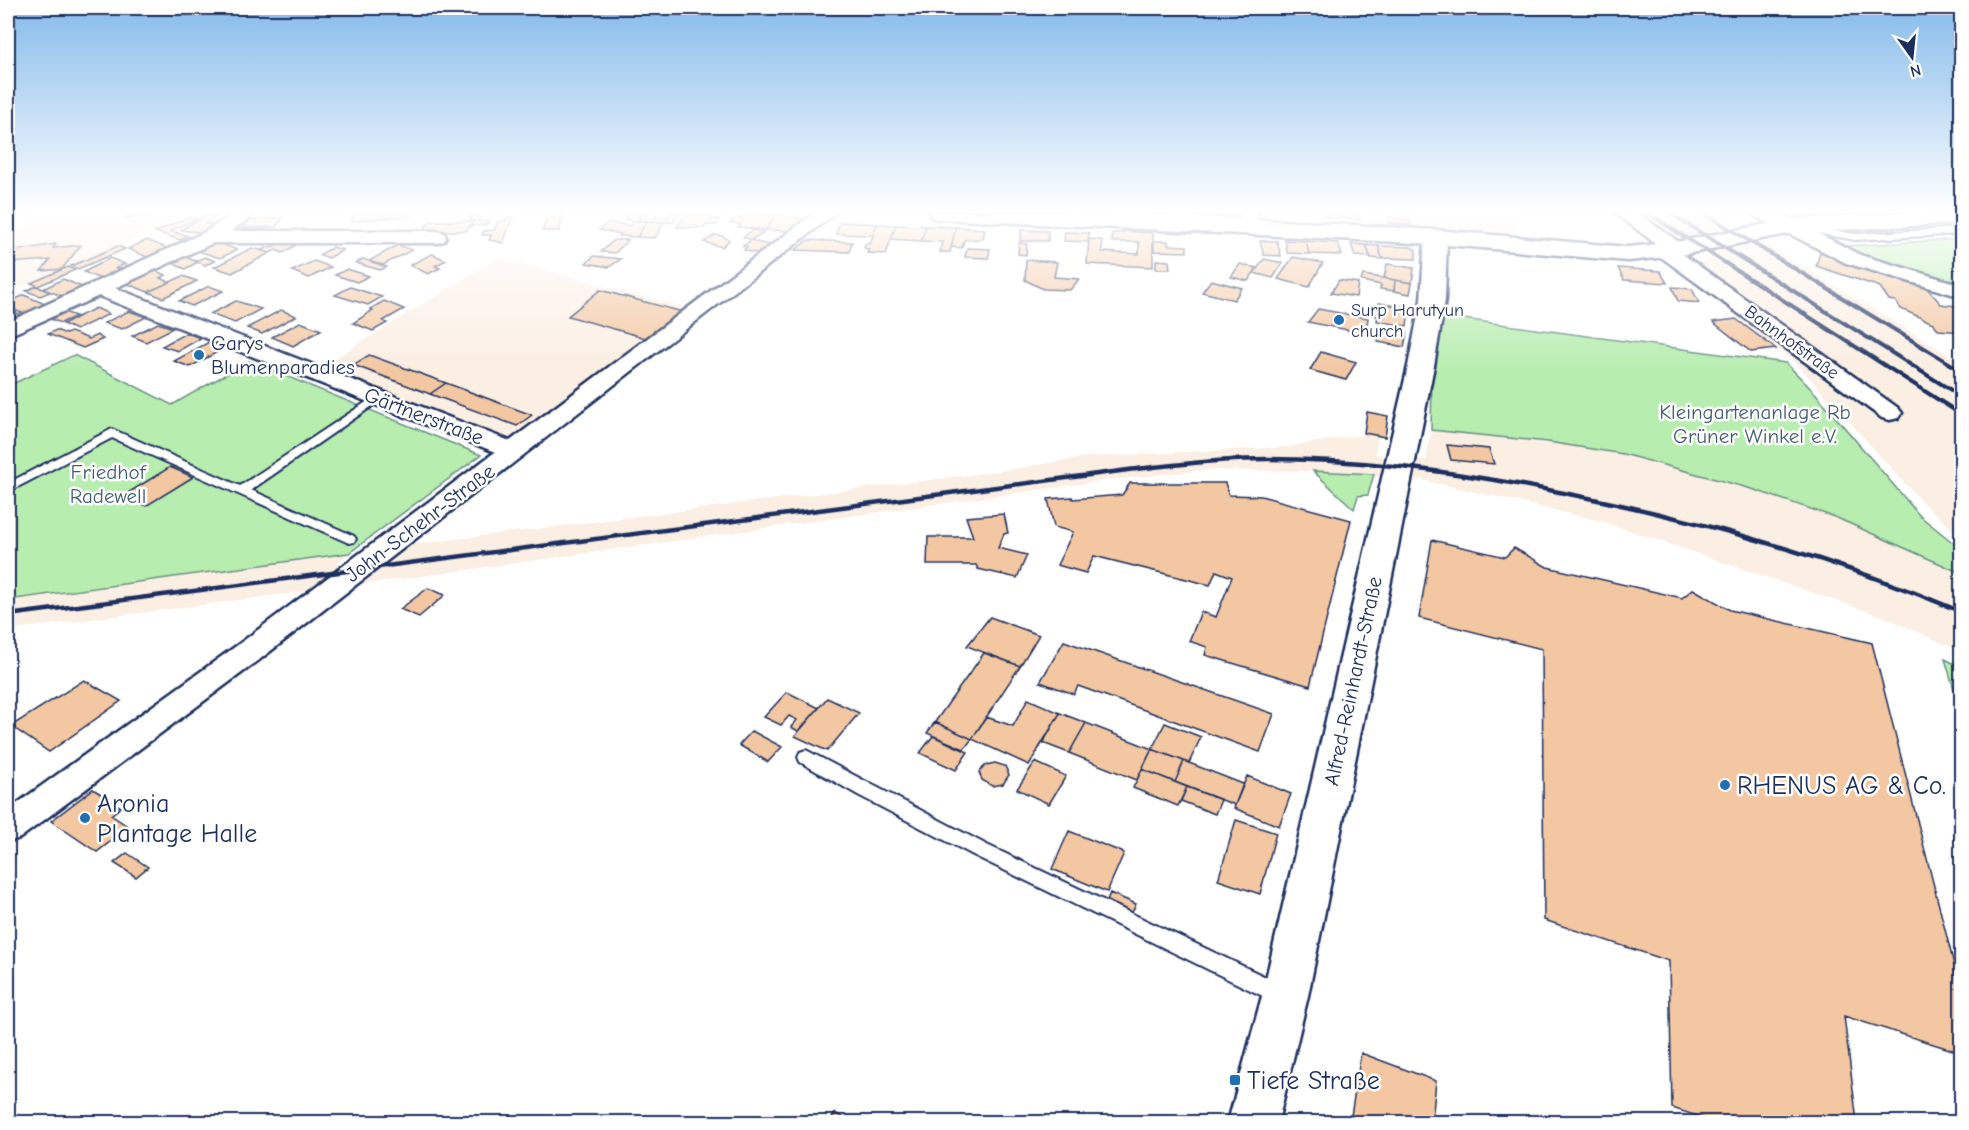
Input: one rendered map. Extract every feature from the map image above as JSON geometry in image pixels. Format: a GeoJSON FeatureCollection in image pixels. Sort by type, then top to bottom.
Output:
{"type":"FeatureCollection","features":[{"type":"Feature","properties":{"kind":"main road","name":"Alfred-Reinhardt-Straße"},"geometry":{"type":"LineString","coordinates":[[1253,1122],[1285,996],[1421,366],[1433,300],[1435,265]]}},
{"type":"Feature","properties":{"kind":"street"},"geometry":{"type":"LineString","coordinates":[[8,330],[151,265]]}},
{"type":"Feature","properties":{"kind":"street","name":"John-Schehr-Straße"},"geometry":{"type":"LineString","coordinates":[[8,828],[249,652],[759,265]]}},
{"type":"Feature","properties":{"kind":"street","name":"Bahnhofstraße"},"geometry":{"type":"LineString","coordinates":[[1691,265],[1890,413]]}},
{"type":"Feature","properties":{"kind":"street"},"geometry":{"type":"LineString","coordinates":[[1873,265],[1962,291]]}},
{"type":"Feature","properties":{"kind":"street","name":"Gärtnerstraße"},"geometry":{"type":"LineString","coordinates":[[99,289],[514,451]]}},
{"type":"Feature","properties":{"kind":"lane"},"geometry":{"type":"LineString","coordinates":[[241,491],[377,398]]}},
{"type":"Feature","properties":{"kind":"lane"},"geometry":{"type":"LineString","coordinates":[[8,488],[112,433],[349,539]]}},
{"type":"Feature","properties":{"kind":"lane"},"geometry":{"type":"LineString","coordinates":[[806,757],[873,796],[1102,910],[1285,996]]}},
{"type":"Feature","properties":{"kind":"shaded area"},"geometry":{"type":"Polygon","coordinates":[[[8,265],[74,265],[14,290],[8,287],[8,265]]]}},
{"type":"Feature","properties":{"kind":"shaded area"},"geometry":{"type":"Polygon","coordinates":[[[487,265],[524,265],[699,311],[514,451],[311,373],[487,265]]]}},
{"type":"Feature","properties":{"kind":"shaded area"},"geometry":{"type":"Polygon","coordinates":[[[1689,265],[1803,265],[1961,362],[1961,537],[1921,501],[1798,365],[1673,268],[1689,265]]]}},
{"type":"Feature","properties":{"kind":"shaded area"},"geometry":{"type":"Polygon","coordinates":[[[1431,430],[1548,442],[1623,455],[1752,489],[1837,518],[1961,574],[1962,652],[1884,617],[1601,521],[1423,480],[1313,471],[1205,470],[1101,481],[351,586],[362,578],[312,585],[302,592],[8,630],[8,600],[349,553],[336,564],[394,556],[409,545],[993,472],[1087,457],[1287,447],[1379,432],[1375,454],[1426,460],[1431,430]]]}},
{"type":"Feature","properties":{"kind":"green space"},"geometry":{"type":"Polygon","coordinates":[[[1890,265],[1961,265],[1961,284],[1890,265]]]}},
{"type":"Feature","properties":{"kind":"green space","name":"Kleingartenanlage Rb Grüner Winkel e.V."},"geometry":{"type":"Polygon","coordinates":[[[1433,315],[1786,363],[1816,394],[1920,516],[1961,549],[1961,573],[1837,518],[1752,489],[1623,454],[1548,442],[1431,430],[1433,315]]]}},
{"type":"Feature","properties":{"kind":"green space","name":"Friedhof Radewell"},"geometry":{"type":"Polygon","coordinates":[[[74,355],[172,405],[249,361],[481,455],[349,553],[8,600],[8,386],[74,355]]]}},
{"type":"Feature","properties":{"kind":"green space"},"geometry":{"type":"Polygon","coordinates":[[[1313,471],[1374,474],[1368,495],[1358,496],[1354,509],[1313,471]]]}},
{"type":"Feature","properties":{"kind":"green space"},"geometry":{"type":"Polygon","coordinates":[[[1945,659],[1961,667],[1961,713],[1945,659]]]}},
{"type":"Feature","properties":{"kind":"building"},"geometry":{"type":"Polygon","coordinates":[[[46,265],[65,265],[62,269],[41,271],[46,265]]]}},
{"type":"Feature","properties":{"kind":"building"},"geometry":{"type":"Polygon","coordinates":[[[74,265],[88,265],[78,269],[71,266],[74,265]]]}},
{"type":"Feature","properties":{"kind":"building"},"geometry":{"type":"Polygon","coordinates":[[[97,265],[123,265],[116,268],[120,269],[100,279],[84,272],[97,265]]]}},
{"type":"Feature","properties":{"kind":"building"},"geometry":{"type":"Polygon","coordinates":[[[176,265],[193,265],[185,269],[176,265]]]}},
{"type":"Feature","properties":{"kind":"building"},"geometry":{"type":"Polygon","coordinates":[[[219,265],[248,265],[232,273],[214,267],[219,265]]]}},
{"type":"Feature","properties":{"kind":"building"},"geometry":{"type":"Polygon","coordinates":[[[306,265],[331,267],[309,278],[292,271],[306,265]]]}},
{"type":"Feature","properties":{"kind":"building"},"geometry":{"type":"Polygon","coordinates":[[[362,265],[387,267],[380,270],[362,265]]]}},
{"type":"Feature","properties":{"kind":"building"},"geometry":{"type":"Polygon","coordinates":[[[410,265],[437,265],[435,266],[440,268],[428,274],[410,265]]]}},
{"type":"Feature","properties":{"kind":"building"},"geometry":{"type":"Polygon","coordinates":[[[1026,265],[1056,265],[1054,277],[1079,279],[1070,290],[1043,289],[1025,280],[1026,265]]]}},
{"type":"Feature","properties":{"kind":"building"},"geometry":{"type":"Polygon","coordinates":[[[1103,265],[1153,265],[1153,267],[1103,265]]]}},
{"type":"Feature","properties":{"kind":"building"},"geometry":{"type":"Polygon","coordinates":[[[1156,265],[1169,265],[1170,269],[1156,269],[1156,265]]]}},
{"type":"Feature","properties":{"kind":"building"},"geometry":{"type":"Polygon","coordinates":[[[1239,265],[1257,268],[1248,281],[1231,277],[1239,265]]]}},
{"type":"Feature","properties":{"kind":"building"},"geometry":{"type":"Polygon","coordinates":[[[1260,265],[1282,265],[1273,278],[1254,273],[1260,265]]]}},
{"type":"Feature","properties":{"kind":"building"},"geometry":{"type":"Polygon","coordinates":[[[1288,265],[1322,265],[1309,287],[1278,279],[1288,265]]]}},
{"type":"Feature","properties":{"kind":"building"},"geometry":{"type":"Polygon","coordinates":[[[1387,265],[1414,268],[1412,283],[1384,278],[1387,265]]]}},
{"type":"Feature","properties":{"kind":"building"},"geometry":{"type":"Polygon","coordinates":[[[1859,265],[1926,287],[1941,304],[1962,307],[1962,332],[1939,330],[1933,323],[1901,309],[1895,301],[1889,300],[1880,287],[1816,266],[1859,265]]]}},
{"type":"Feature","properties":{"kind":"building"},"geometry":{"type":"Polygon","coordinates":[[[68,267],[75,270],[38,286],[31,283],[68,267]]]}},
{"type":"Feature","properties":{"kind":"building"},"geometry":{"type":"Polygon","coordinates":[[[1618,268],[1660,271],[1667,283],[1624,280],[1618,268]]]}},
{"type":"Feature","properties":{"kind":"building"},"geometry":{"type":"Polygon","coordinates":[[[347,269],[369,276],[357,282],[335,275],[347,269]]]}},
{"type":"Feature","properties":{"kind":"building"},"geometry":{"type":"Polygon","coordinates":[[[153,270],[166,275],[160,278],[170,282],[148,292],[125,283],[153,270]]]}},
{"type":"Feature","properties":{"kind":"building"},"geometry":{"type":"Polygon","coordinates":[[[1363,275],[1395,280],[1394,291],[1380,289],[1381,285],[1361,281],[1363,275]]]}},
{"type":"Feature","properties":{"kind":"building"},"geometry":{"type":"Polygon","coordinates":[[[183,276],[197,281],[163,298],[148,292],[183,276]]]}},
{"type":"Feature","properties":{"kind":"building"},"geometry":{"type":"Polygon","coordinates":[[[63,279],[82,287],[62,296],[43,289],[63,279]]]}},
{"type":"Feature","properties":{"kind":"building"},"geometry":{"type":"Polygon","coordinates":[[[1211,280],[1242,288],[1234,300],[1202,292],[1211,280]]]}},
{"type":"Feature","properties":{"kind":"building"},"geometry":{"type":"Polygon","coordinates":[[[1339,280],[1358,283],[1356,297],[1331,293],[1339,280]]]}},
{"type":"Feature","properties":{"kind":"building"},"geometry":{"type":"Polygon","coordinates":[[[1395,280],[1412,283],[1410,294],[1394,291],[1395,280]]]}},
{"type":"Feature","properties":{"kind":"building"},"geometry":{"type":"Polygon","coordinates":[[[36,286],[50,292],[40,296],[26,291],[36,286]]]}},
{"type":"Feature","properties":{"kind":"building"},"geometry":{"type":"Polygon","coordinates":[[[209,286],[223,291],[192,306],[179,301],[209,286]]]}},
{"type":"Feature","properties":{"kind":"building"},"geometry":{"type":"Polygon","coordinates":[[[350,287],[382,297],[368,305],[335,295],[350,287]]]}},
{"type":"Feature","properties":{"kind":"building"},"geometry":{"type":"Polygon","coordinates":[[[1672,287],[1692,289],[1699,303],[1678,301],[1672,287]]]}},
{"type":"Feature","properties":{"kind":"building"},"geometry":{"type":"Polygon","coordinates":[[[600,290],[683,312],[649,339],[568,316],[600,290]]]}},
{"type":"Feature","properties":{"kind":"building"},"geometry":{"type":"Polygon","coordinates":[[[24,295],[45,304],[24,314],[8,307],[8,303],[24,295]]]}},
{"type":"Feature","properties":{"kind":"building"},"geometry":{"type":"Polygon","coordinates":[[[236,301],[261,309],[235,323],[210,314],[236,301]]]}},
{"type":"Feature","properties":{"kind":"building"},"geometry":{"type":"Polygon","coordinates":[[[384,301],[404,309],[383,321],[387,323],[373,331],[353,323],[373,310],[370,309],[384,301]]]}},
{"type":"Feature","properties":{"kind":"building"},"geometry":{"type":"Polygon","coordinates":[[[1379,303],[1409,308],[1407,326],[1377,321],[1378,316],[1372,315],[1373,308],[1378,308],[1379,303]]]}},
{"type":"Feature","properties":{"kind":"building"},"geometry":{"type":"Polygon","coordinates":[[[96,308],[109,314],[76,330],[63,324],[96,308]]]}},
{"type":"Feature","properties":{"kind":"building"},"geometry":{"type":"Polygon","coordinates":[[[8,309],[21,315],[8,320],[8,309]]]}},
{"type":"Feature","properties":{"kind":"building","name":"Surp Harutyun church"},"geometry":{"type":"Polygon","coordinates":[[[1318,309],[1368,318],[1367,325],[1361,324],[1357,332],[1308,322],[1318,309]]]}},
{"type":"Feature","properties":{"kind":"building"},"geometry":{"type":"Polygon","coordinates":[[[281,310],[296,316],[262,334],[247,328],[281,310]]]}},
{"type":"Feature","properties":{"kind":"building"},"geometry":{"type":"Polygon","coordinates":[[[129,311],[146,317],[122,329],[104,323],[129,311]]]}},
{"type":"Feature","properties":{"kind":"building"},"geometry":{"type":"Polygon","coordinates":[[[64,312],[76,316],[61,323],[50,319],[64,312]]]}},
{"type":"Feature","properties":{"kind":"building"},"geometry":{"type":"Polygon","coordinates":[[[1736,319],[1776,349],[1751,352],[1713,322],[1736,319]]]}},
{"type":"Feature","properties":{"kind":"building"},"geometry":{"type":"Polygon","coordinates":[[[300,322],[321,330],[293,346],[272,337],[300,322]]]}},
{"type":"Feature","properties":{"kind":"building"},"geometry":{"type":"Polygon","coordinates":[[[158,323],[173,328],[146,342],[132,336],[158,323]]]}},
{"type":"Feature","properties":{"kind":"building"},"geometry":{"type":"Polygon","coordinates":[[[1381,327],[1407,332],[1404,347],[1378,342],[1381,327]]]}},
{"type":"Feature","properties":{"kind":"building"},"geometry":{"type":"Polygon","coordinates":[[[56,330],[66,334],[71,332],[89,339],[97,335],[103,339],[83,348],[48,334],[56,330]]]}},
{"type":"Feature","properties":{"kind":"building"},"geometry":{"type":"Polygon","coordinates":[[[186,333],[201,338],[178,351],[162,346],[186,333]]]}},
{"type":"Feature","properties":{"kind":"building","name":"Garys Blumenparadies"},"geometry":{"type":"Polygon","coordinates":[[[209,342],[225,348],[190,367],[174,361],[209,342]]]}},
{"type":"Feature","properties":{"kind":"building"},"geometry":{"type":"Polygon","coordinates":[[[1321,352],[1356,362],[1346,380],[1310,370],[1321,352]]]}},
{"type":"Feature","properties":{"kind":"building"},"geometry":{"type":"Polygon","coordinates":[[[369,355],[446,383],[430,394],[353,365],[369,355]]]}},
{"type":"Feature","properties":{"kind":"building"},"geometry":{"type":"Polygon","coordinates":[[[446,383],[532,415],[517,426],[430,394],[446,383]]]}},
{"type":"Feature","properties":{"kind":"building"},"geometry":{"type":"Polygon","coordinates":[[[1367,412],[1388,416],[1385,437],[1364,433],[1367,412]]]}},
{"type":"Feature","properties":{"kind":"building"},"geometry":{"type":"Polygon","coordinates":[[[1447,445],[1489,449],[1494,464],[1451,460],[1447,445]]]}},
{"type":"Feature","properties":{"kind":"building"},"geometry":{"type":"Polygon","coordinates":[[[170,467],[193,477],[146,506],[123,496],[170,467]]]}},
{"type":"Feature","properties":{"kind":"building"},"geometry":{"type":"Polygon","coordinates":[[[1130,483],[1225,483],[1229,495],[1261,496],[1351,520],[1310,686],[1205,655],[1207,647],[1189,641],[1201,612],[1216,617],[1232,577],[1216,571],[1210,585],[1094,556],[1086,573],[1057,565],[1073,532],[1054,527],[1048,499],[1122,495],[1130,483]]]}},
{"type":"Feature","properties":{"kind":"building"},"geometry":{"type":"Polygon","coordinates":[[[1004,514],[1008,533],[1004,534],[998,548],[1027,555],[1017,578],[978,569],[976,565],[927,565],[928,537],[973,537],[966,517],[1004,514]]]}},
{"type":"Feature","properties":{"kind":"building","name":"RHENUS AG & Co."},"geometry":{"type":"Polygon","coordinates":[[[1432,540],[1505,557],[1514,548],[1547,567],[1682,598],[1693,589],[1730,610],[1872,643],[1962,996],[1962,1053],[1844,1016],[1857,1122],[1716,1122],[1672,1108],[1669,961],[1544,920],[1542,649],[1419,618],[1432,540]]]}},
{"type":"Feature","properties":{"kind":"building"},"geometry":{"type":"Polygon","coordinates":[[[428,588],[445,595],[419,617],[400,609],[428,588]]]}},
{"type":"Feature","properties":{"kind":"building"},"geometry":{"type":"Polygon","coordinates":[[[990,617],[1039,635],[1020,666],[967,646],[990,617]]]}},
{"type":"Feature","properties":{"kind":"building"},"geometry":{"type":"Polygon","coordinates":[[[1064,641],[1274,714],[1260,752],[1078,686],[1074,694],[1040,682],[1064,641]]]}},
{"type":"Feature","properties":{"kind":"building"},"geometry":{"type":"Polygon","coordinates":[[[984,653],[1020,666],[972,739],[935,722],[984,653]]]}},
{"type":"Feature","properties":{"kind":"building"},"geometry":{"type":"Polygon","coordinates":[[[84,680],[121,701],[49,752],[11,726],[84,680]]]}},
{"type":"Feature","properties":{"kind":"building"},"geometry":{"type":"Polygon","coordinates":[[[787,692],[819,708],[798,731],[791,727],[797,720],[789,716],[781,725],[764,717],[787,692]]]}},
{"type":"Feature","properties":{"kind":"building"},"geometry":{"type":"Polygon","coordinates":[[[827,698],[859,713],[827,751],[795,736],[827,698]]]}},
{"type":"Feature","properties":{"kind":"building"},"geometry":{"type":"Polygon","coordinates":[[[1028,699],[1060,713],[1029,765],[972,739],[986,717],[1013,726],[1028,699]]]}},
{"type":"Feature","properties":{"kind":"building"},"geometry":{"type":"Polygon","coordinates":[[[1060,713],[1086,723],[1069,753],[1043,743],[1060,713]]]}},
{"type":"Feature","properties":{"kind":"building"},"geometry":{"type":"Polygon","coordinates":[[[935,722],[972,739],[964,749],[927,733],[935,722]]]}},
{"type":"Feature","properties":{"kind":"building"},"geometry":{"type":"Polygon","coordinates":[[[1086,723],[1152,749],[1137,780],[1069,753],[1086,723]]]}},
{"type":"Feature","properties":{"kind":"building"},"geometry":{"type":"Polygon","coordinates":[[[1165,723],[1201,737],[1189,763],[1152,749],[1165,723]]]}},
{"type":"Feature","properties":{"kind":"building"},"geometry":{"type":"Polygon","coordinates":[[[752,731],[782,747],[768,762],[739,745],[752,731]]]}},
{"type":"Feature","properties":{"kind":"building"},"geometry":{"type":"Polygon","coordinates":[[[933,736],[968,752],[956,770],[920,753],[933,736]]]}},
{"type":"Feature","properties":{"kind":"building"},"geometry":{"type":"Polygon","coordinates":[[[1152,749],[1184,761],[1175,782],[1142,769],[1152,749]]]}},
{"type":"Feature","properties":{"kind":"building"},"geometry":{"type":"Polygon","coordinates":[[[1184,761],[1243,784],[1235,805],[1175,782],[1184,761]]]}},
{"type":"Feature","properties":{"kind":"building"},"geometry":{"type":"Polygon","coordinates":[[[1035,762],[1066,776],[1049,804],[1017,789],[1035,762]]]}},
{"type":"Feature","properties":{"kind":"building"},"geometry":{"type":"Polygon","coordinates":[[[995,763],[1005,766],[1009,775],[1003,784],[992,786],[982,780],[979,772],[986,765],[995,763]]]}},
{"type":"Feature","properties":{"kind":"building"},"geometry":{"type":"Polygon","coordinates":[[[1142,769],[1187,787],[1178,806],[1133,788],[1142,769]]]}},
{"type":"Feature","properties":{"kind":"building"},"geometry":{"type":"Polygon","coordinates":[[[1247,776],[1291,794],[1279,826],[1234,808],[1247,776]]]}},
{"type":"Feature","properties":{"kind":"building"},"geometry":{"type":"Polygon","coordinates":[[[1187,787],[1221,800],[1215,814],[1181,801],[1187,787]]]}},
{"type":"Feature","properties":{"kind":"building","name":"Aronia Plantage Halle"},"geometry":{"type":"Polygon","coordinates":[[[93,789],[121,807],[111,815],[129,827],[97,852],[51,821],[93,789]]]}},
{"type":"Feature","properties":{"kind":"building"},"geometry":{"type":"Polygon","coordinates":[[[1236,820],[1276,833],[1260,894],[1218,880],[1236,820]]]}},
{"type":"Feature","properties":{"kind":"building"},"geometry":{"type":"Polygon","coordinates":[[[1069,831],[1124,853],[1107,892],[1052,869],[1069,831]]]}},
{"type":"Feature","properties":{"kind":"building"},"geometry":{"type":"Polygon","coordinates":[[[127,853],[148,867],[136,877],[114,863],[127,853]]]}},
{"type":"Feature","properties":{"kind":"building"},"geometry":{"type":"Polygon","coordinates":[[[1110,893],[1136,904],[1128,921],[1103,910],[1110,893]]]}},
{"type":"Feature","properties":{"kind":"building"},"geometry":{"type":"Polygon","coordinates":[[[1361,1053],[1436,1081],[1432,1122],[1350,1122],[1361,1053]]]}},
{"type":"Feature","properties":{"kind":"building"},"geometry":{"type":"Polygon","coordinates":[[[835,1113],[851,1122],[829,1122],[835,1113]]]}},
{"type":"Feature","properties":{"kind":"railway"},"geometry":{"type":"LineString","coordinates":[[1728,265],[1962,415]]}},
{"type":"Feature","properties":{"kind":"railway"},"geometry":{"type":"LineString","coordinates":[[1752,265],[1962,397]]}},
{"type":"Feature","properties":{"kind":"railway"},"geometry":{"type":"LineString","coordinates":[[1788,265],[1962,371]]}},
{"type":"Feature","properties":{"kind":"railway"},"geometry":{"type":"LineString","coordinates":[[8,615],[1128,470],[1250,459],[1379,464],[1416,468],[1490,479],[1615,504],[1766,542],[1865,574],[1962,612]]}},
{"type":"Feature","properties":{"kind":"place","name":"Surp Harutyun church"},"geometry":{"type":"Point","coordinates":[1339,320]}},
{"type":"Feature","properties":{"kind":"place","name":"Garys Blumenparadies"},"geometry":{"type":"Point","coordinates":[199,355]}},
{"type":"Feature","properties":{"kind":"place","name":"RHENUS AG & Co."},"geometry":{"type":"Point","coordinates":[1725,785]}},
{"type":"Feature","properties":{"kind":"place","name":"Aronia Plantage Halle"},"geometry":{"type":"Point","coordinates":[85,818]}},
{"type":"Feature","properties":{"kind":"place","name":"Tiefe Straße"},"geometry":{"type":"Point","coordinates":[1235,1080]}}]}
